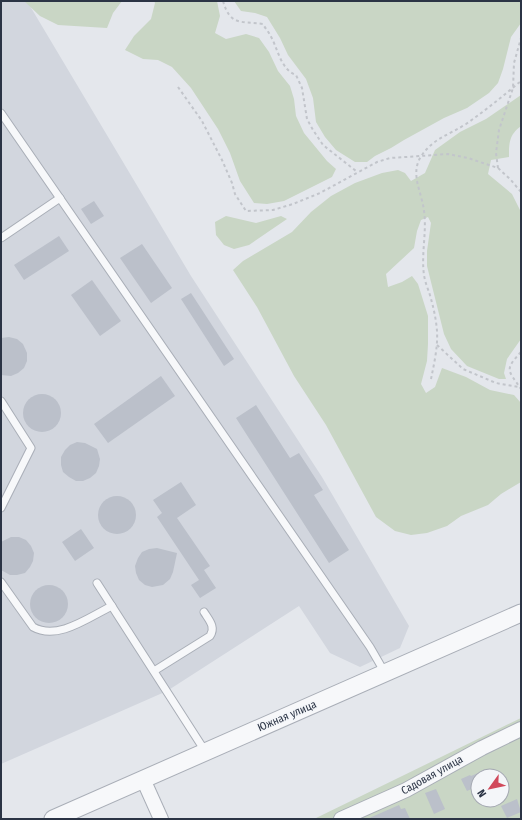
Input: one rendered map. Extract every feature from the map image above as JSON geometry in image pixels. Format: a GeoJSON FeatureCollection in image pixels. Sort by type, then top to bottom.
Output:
{"type":"FeatureCollection","features":[{"type":"Feature","properties":{"kind":"street","name":"Южная улица"},"geometry":{"type":"LineString","coordinates":[[54,819],[205,751],[385,674],[521,613]]}},
{"type":"Feature","properties":{"kind":"street","name":"Садовая улица"},"geometry":{"type":"LineString","coordinates":[[341,819],[406,790],[521,728]]}},
{"type":"Feature","properties":{"kind":"street"},"geometry":{"type":"LineString","coordinates":[[142,779],[161,819]]}},
{"type":"Feature","properties":{"kind":"lane"},"geometry":{"type":"LineString","coordinates":[[1,113],[370,647],[385,674]]}},
{"type":"Feature","properties":{"kind":"lane"},"geometry":{"type":"LineString","coordinates":[[1,238],[60,198]]}},
{"type":"Feature","properties":{"kind":"lane"},"geometry":{"type":"LineString","coordinates":[[1,401],[30,448],[1,508]]}},
{"type":"Feature","properties":{"kind":"lane"},"geometry":{"type":"LineString","coordinates":[[1,582],[33,627],[40,631],[55,632],[65,629],[112,606]]}},
{"type":"Feature","properties":{"kind":"lane"},"geometry":{"type":"LineString","coordinates":[[97,583],[205,751]]}},
{"type":"Feature","properties":{"kind":"lane"},"geometry":{"type":"LineString","coordinates":[[154,672],[210,636],[213,632],[213,626],[204,612]]}},
{"type":"Feature","properties":{"kind":"path"},"geometry":{"type":"LineString","coordinates":[[223,1],[225,9],[232,19],[239,22],[263,24],[270,34],[278,54],[291,73],[296,75],[302,88],[307,119],[313,130],[323,145],[357,172]]}},
{"type":"Feature","properties":{"kind":"path"},"geometry":{"type":"LineString","coordinates":[[498,168],[496,152],[499,130],[513,88],[514,63],[521,38]]}},
{"type":"Feature","properties":{"kind":"path"},"geometry":{"type":"LineString","coordinates":[[431,379],[437,345],[437,332],[435,314],[424,276],[424,210],[418,187],[416,169],[421,156],[433,142],[464,125],[494,105],[521,81]]}},
{"type":"Feature","properties":{"kind":"path"},"geometry":{"type":"LineString","coordinates":[[178,87],[205,128],[222,160],[235,194],[246,211],[273,210],[293,204],[320,193],[376,162],[390,158],[448,154],[468,158],[498,168],[521,192]]}},
{"type":"Feature","properties":{"kind":"path"},"geometry":{"type":"LineString","coordinates":[[437,345],[463,369],[496,383],[520,388]]}},
{"type":"Feature","properties":{"kind":"path"},"geometry":{"type":"LineString","coordinates":[[520,388],[509,372],[510,365],[521,352]]}},
{"type":"Feature","properties":{"kind":"shaded area"},"geometry":{"type":"Polygon","coordinates":[[[1,1],[27,1],[191,276],[322,477],[409,626],[400,648],[360,667],[330,653],[299,606],[167,691],[1,764],[1,1]]]}},
{"type":"Feature","properties":{"kind":"green space"},"geometry":{"type":"Polygon","coordinates":[[[24,1],[122,1],[113,13],[107,28],[58,25],[40,16],[24,1]]]}},
{"type":"Feature","properties":{"kind":"green space"},"geometry":{"type":"Polygon","coordinates":[[[154,1],[217,1],[220,16],[215,33],[226,39],[246,34],[259,38],[269,52],[278,71],[290,86],[294,99],[296,116],[304,133],[327,161],[336,169],[332,177],[284,201],[267,204],[254,203],[240,181],[230,153],[218,129],[191,88],[172,67],[158,60],[143,59],[125,50],[134,36],[151,19],[155,3],[154,1]]]}},
{"type":"Feature","properties":{"kind":"green space"},"geometry":{"type":"Polygon","coordinates":[[[234,1],[521,1],[521,23],[511,37],[498,83],[489,93],[467,108],[444,118],[375,156],[367,162],[355,162],[336,150],[325,137],[316,122],[313,98],[306,79],[288,55],[280,38],[267,17],[241,11],[234,1]]]}},
{"type":"Feature","properties":{"kind":"green space"},"geometry":{"type":"Polygon","coordinates":[[[521,95],[521,126],[517,129],[510,140],[509,157],[491,160],[488,174],[512,194],[520,210],[521,339],[507,359],[504,373],[506,379],[499,379],[467,366],[451,349],[444,334],[427,266],[427,251],[431,223],[428,217],[421,220],[417,231],[414,248],[386,274],[388,287],[402,282],[412,276],[418,284],[428,316],[427,361],[421,384],[426,393],[435,387],[442,368],[466,377],[490,390],[514,395],[521,403],[521,482],[501,494],[488,505],[461,516],[447,526],[427,533],[411,535],[395,531],[376,517],[326,425],[294,376],[257,307],[233,270],[243,261],[292,232],[311,212],[331,196],[355,183],[382,173],[398,170],[405,173],[411,181],[425,173],[435,150],[460,132],[486,119],[521,95]]]}},
{"type":"Feature","properties":{"kind":"green space"},"geometry":{"type":"Polygon","coordinates":[[[226,216],[256,223],[281,216],[287,219],[249,245],[234,249],[224,245],[216,235],[215,222],[226,216]]]}},
{"type":"Feature","properties":{"kind":"green space"},"geometry":{"type":"Polygon","coordinates":[[[521,718],[521,819],[314,819],[521,718]]]}},
{"type":"Feature","properties":{"kind":"building"},"geometry":{"type":"Polygon","coordinates":[[[94,201],[104,216],[91,224],[81,209],[94,201]]]}},
{"type":"Feature","properties":{"kind":"building"},"geometry":{"type":"Polygon","coordinates":[[[59,236],[69,251],[24,280],[14,265],[59,236]]]}},
{"type":"Feature","properties":{"kind":"building"},"geometry":{"type":"Polygon","coordinates":[[[142,244],[172,288],[151,303],[120,258],[142,244]]]}},
{"type":"Feature","properties":{"kind":"building"},"geometry":{"type":"Polygon","coordinates":[[[92,280],[121,321],[100,336],[71,295],[92,280]]]}},
{"type":"Feature","properties":{"kind":"building"},"geometry":{"type":"Polygon","coordinates":[[[191,293],[234,359],[224,366],[181,299],[191,293]]]}},
{"type":"Feature","properties":{"kind":"building"},"geometry":{"type":"Polygon","coordinates":[[[9,337],[17,339],[23,344],[27,353],[27,361],[24,368],[11,376],[1,375],[1,338],[9,337]]]}},
{"type":"Feature","properties":{"kind":"building"},"geometry":{"type":"Polygon","coordinates":[[[161,376],[175,396],[108,443],[94,424],[161,376]]]}},
{"type":"Feature","properties":{"kind":"building"},"geometry":{"type":"Polygon","coordinates":[[[38,394],[46,394],[56,399],[60,406],[60,420],[56,427],[46,432],[38,432],[28,427],[26,424],[23,417],[23,409],[28,399],[31,397],[38,394]]]}},
{"type":"Feature","properties":{"kind":"building"},"geometry":{"type":"Polygon","coordinates":[[[256,405],[290,458],[299,453],[323,490],[314,495],[349,550],[329,563],[236,418],[256,405]]]}},
{"type":"Feature","properties":{"kind":"building"},"geometry":{"type":"Polygon","coordinates":[[[77,442],[85,443],[97,449],[100,459],[96,473],[83,481],[76,481],[69,477],[63,472],[61,465],[61,457],[65,450],[70,445],[77,442]]]}},
{"type":"Feature","properties":{"kind":"building"},"geometry":{"type":"Polygon","coordinates":[[[181,482],[196,505],[177,518],[210,566],[204,570],[216,588],[200,598],[191,585],[199,580],[157,517],[162,513],[153,500],[181,482]]]}},
{"type":"Feature","properties":{"kind":"building"},"geometry":{"type":"Polygon","coordinates":[[[113,496],[121,496],[131,501],[135,508],[135,522],[131,529],[121,534],[113,534],[103,529],[101,526],[98,519],[98,511],[103,501],[106,499],[113,496]]]}},
{"type":"Feature","properties":{"kind":"building"},"geometry":{"type":"Polygon","coordinates":[[[81,529],[94,548],[75,561],[62,542],[81,529]]]}},
{"type":"Feature","properties":{"kind":"building"},"geometry":{"type":"Polygon","coordinates":[[[11,537],[19,537],[26,540],[34,553],[33,561],[25,573],[10,575],[1,570],[1,542],[11,537]]]}},
{"type":"Feature","properties":{"kind":"building"},"geometry":{"type":"Polygon","coordinates":[[[157,548],[177,553],[170,579],[163,585],[152,587],[145,585],[139,580],[135,566],[142,552],[157,548]]]}},
{"type":"Feature","properties":{"kind":"building"},"geometry":{"type":"Polygon","coordinates":[[[45,585],[53,585],[63,590],[67,597],[67,611],[63,618],[53,623],[45,623],[35,618],[33,615],[30,608],[30,600],[35,590],[38,588],[45,585]]]}},
{"type":"Feature","properties":{"kind":"building"},"geometry":{"type":"Polygon","coordinates":[[[470,775],[470,790],[467,791],[461,779],[470,775]]]}},
{"type":"Feature","properties":{"kind":"building"},"geometry":{"type":"Polygon","coordinates":[[[436,789],[445,809],[434,814],[425,793],[436,789]]]}},
{"type":"Feature","properties":{"kind":"building"},"geometry":{"type":"Polygon","coordinates":[[[517,799],[521,812],[507,818],[502,808],[510,808],[510,802],[517,799]]]}},
{"type":"Feature","properties":{"kind":"building"},"geometry":{"type":"Polygon","coordinates":[[[399,805],[401,809],[405,808],[410,819],[367,819],[399,805]]]}}]}
